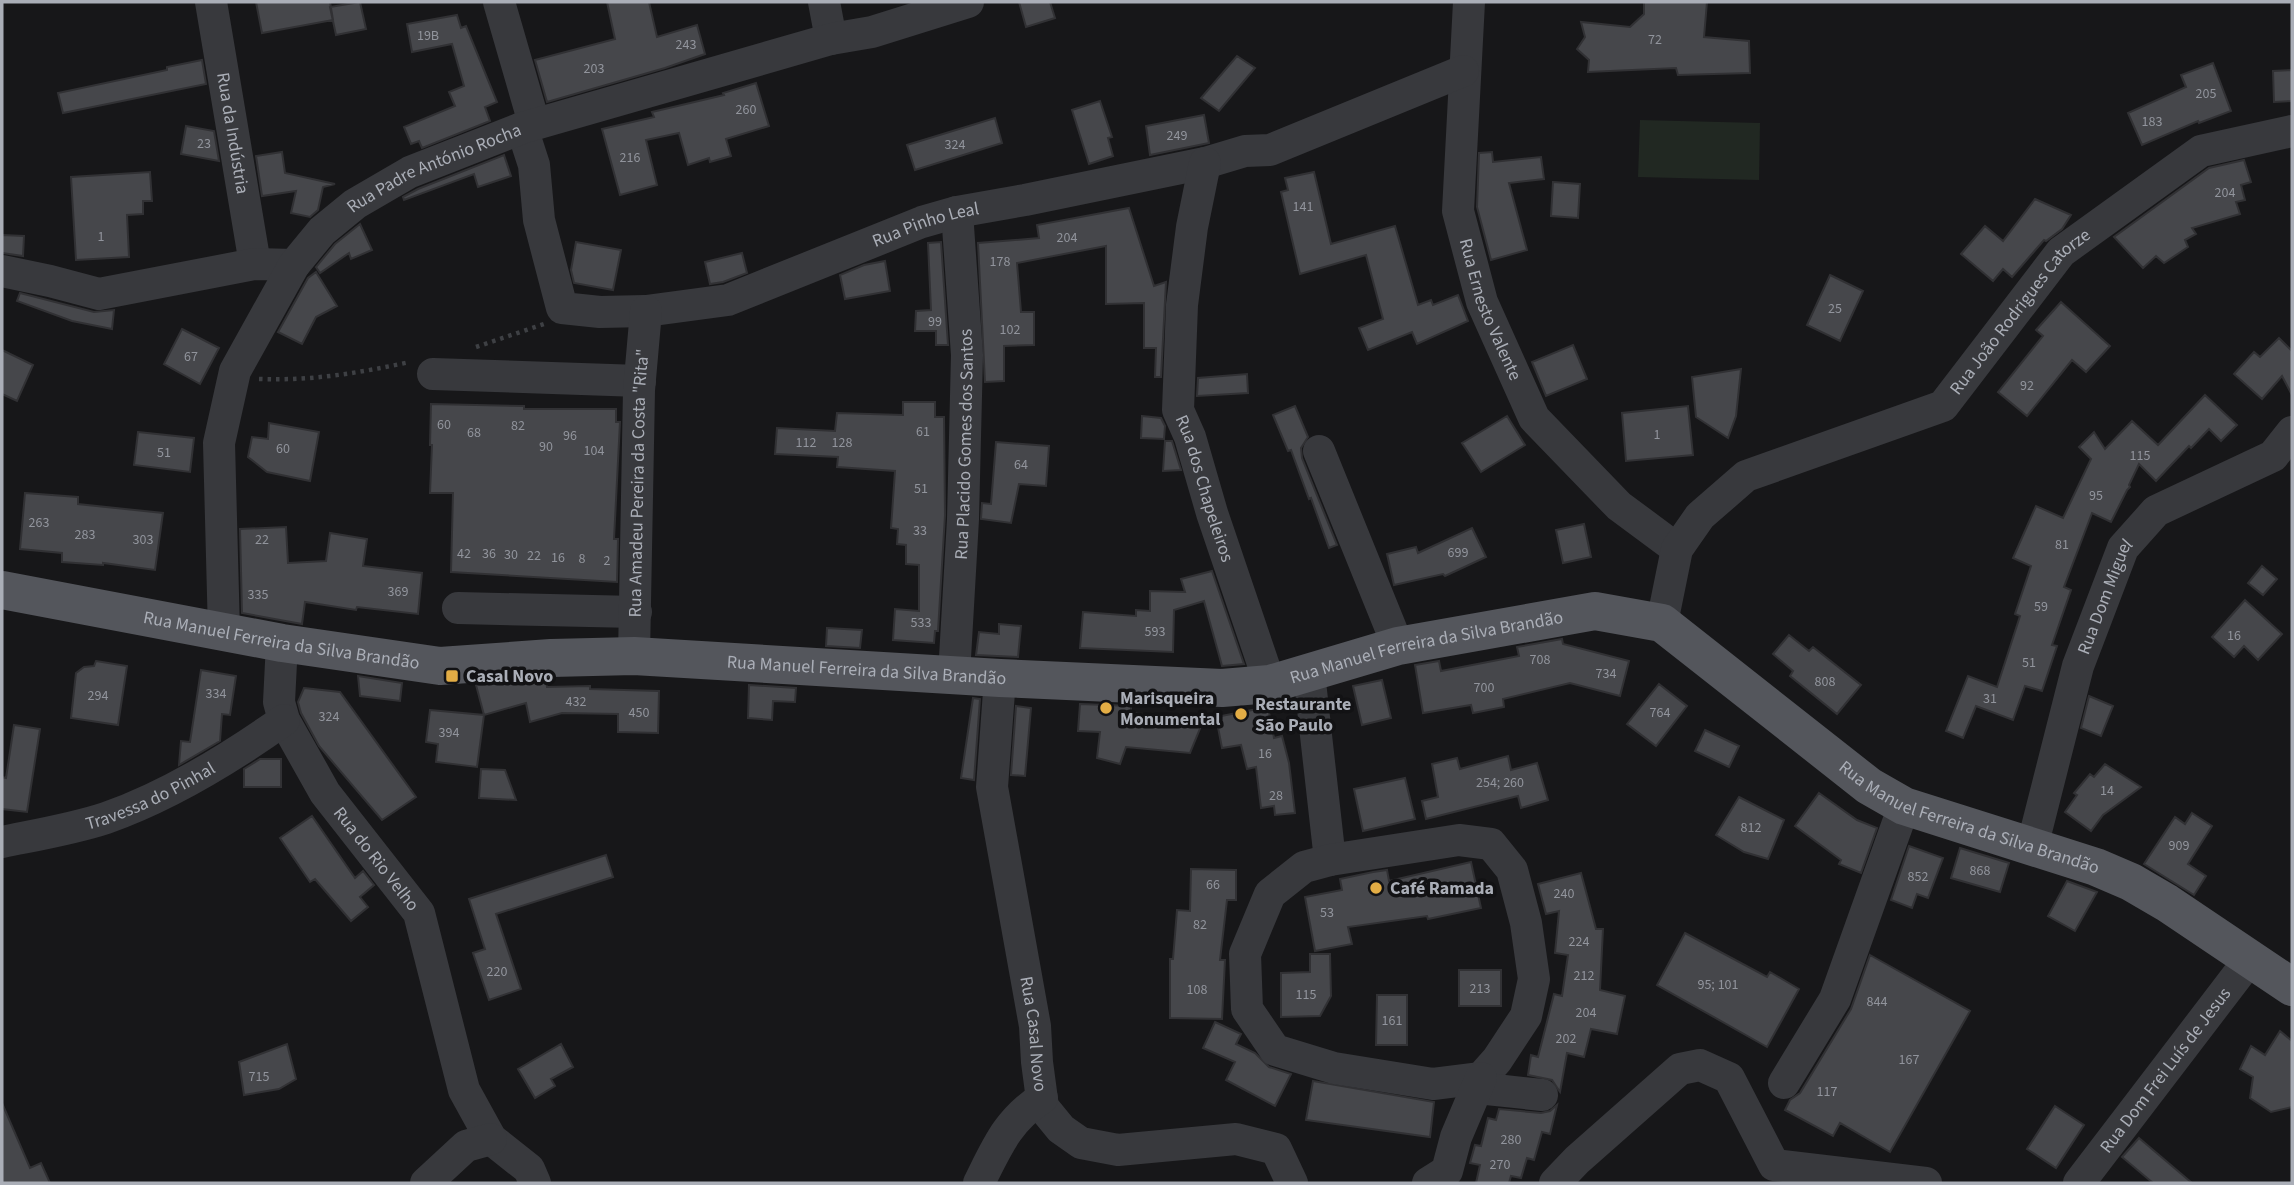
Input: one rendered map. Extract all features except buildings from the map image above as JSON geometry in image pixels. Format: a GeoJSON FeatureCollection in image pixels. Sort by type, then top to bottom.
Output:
{"type":"FeatureCollection","features":[{"type":"Feature","properties":{"kind":"main road","name":"Rua Manuel Ferreira da Silva Brandão"},"geometry":{"type":"LineString","coordinates":[[2,590],[282,643],[440,666],[551,658],[634,656],[1222,688],[1270,684],[1398,646],[1595,611],[1662,623],[1869,786],[1904,806],[2096,867],[2131,881],[2292,987]]}},
{"type":"Feature","properties":{"kind":"street","name":"Rua da Indústria"},"geometry":{"type":"LineString","coordinates":[[211,2],[255,264]]}},
{"type":"Feature","properties":{"kind":"street"},"geometry":{"type":"LineString","coordinates":[[499,2],[528,125],[539,220],[562,308]]}},
{"type":"Feature","properties":{"kind":"street"},"geometry":{"type":"LineString","coordinates":[[824,2],[831,39]]}},
{"type":"Feature","properties":{"kind":"street","name":"Rua Padre António Rocha"},"geometry":{"type":"LineString","coordinates":[[224,632],[219,443],[235,371],[293,265],[323,231],[355,204],[410,172],[528,125],[831,39],[872,32],[968,2]]}},
{"type":"Feature","properties":{"kind":"street","name":"Rua Ernesto Valente"},"geometry":{"type":"LineString","coordinates":[[1469,2],[1463,71],[1458,211],[1482,302],[1534,418],[1619,506],[1677,549]]}},
{"type":"Feature","properties":{"kind":"street","name":"Rua Pinho Leal"},"geometry":{"type":"LineString","coordinates":[[562,308],[600,312],[646,311],[728,300],[922,222],[957,212],[1205,163],[1245,151],[1270,149],[1463,71]]}},
{"type":"Feature","properties":{"kind":"street","name":"Rua João Rodrigues Catorze"},"geometry":{"type":"LineString","coordinates":[[1662,623],[1677,549],[1700,516],[1746,476],[1943,406],[2062,252],[2201,151],[2292,131]]}},
{"type":"Feature","properties":{"kind":"street","name":"Rua dos Chapeleiros"},"geometry":{"type":"LineString","coordinates":[[1205,163],[1194,214],[1182,305],[1178,410],[1190,437],[1212,513],[1270,684]]}},
{"type":"Feature","properties":{"kind":"street","name":"Rua Placido Gomes dos Santos"},"geometry":{"type":"LineString","coordinates":[[954,675],[963,519],[967,355],[957,212]]}},
{"type":"Feature","properties":{"kind":"street"},"geometry":{"type":"LineString","coordinates":[[2,271],[99,294],[255,264],[293,265]]}},
{"type":"Feature","properties":{"kind":"street","name":"Rua Amadeu Pereira da Costa \"Rita\""},"geometry":{"type":"LineString","coordinates":[[634,656],[640,381],[646,311]]}},
{"type":"Feature","properties":{"kind":"street"},"geometry":{"type":"LineString","coordinates":[[425,367],[640,381]]}},
{"type":"Feature","properties":{"kind":"street","name":"Rua Dom Miguel"},"geometry":{"type":"LineString","coordinates":[[2032,847],[2078,666],[2123,548],[2156,511],[2273,456],[2292,432]]}},
{"type":"Feature","properties":{"kind":"street"},"geometry":{"type":"LineString","coordinates":[[1319,450],[1398,646]]}},
{"type":"Feature","properties":{"kind":"street"},"geometry":{"type":"LineString","coordinates":[[458,608],[636,612]]}},
{"type":"Feature","properties":{"kind":"street","name":"Rua do Rio Velho"},"geometry":{"type":"LineString","coordinates":[[282,643],[279,702],[284,720],[325,793],[419,913],[464,1090],[491,1139],[529,1170],[535,1183]]}},
{"type":"Feature","properties":{"kind":"street"},"geometry":{"type":"LineString","coordinates":[[1309,673],[1330,860]]}},
{"type":"Feature","properties":{"kind":"street","name":"Rua Casal Novo"},"geometry":{"type":"LineString","coordinates":[[1000,678],[992,787],[1035,1026],[1043,1107],[1061,1129],[1082,1143],[1118,1150],[1236,1139],[1276,1149],[1292,1183]]}},
{"type":"Feature","properties":{"kind":"street","name":"Travessa do Pinhal"},"geometry":{"type":"LineString","coordinates":[[2,842],[103,819],[134,808],[233,756],[284,720]]}},
{"type":"Feature","properties":{"kind":"street"},"geometry":{"type":"LineString","coordinates":[[1784,1083],[1835,999],[1904,806]]}},
{"type":"Feature","properties":{"kind":"street"},"geometry":{"type":"LineString","coordinates":[[1444,1179],[1456,1137],[1479,1083],[1527,1016],[1534,979],[1526,923],[1512,870],[1491,845],[1459,840],[1330,860],[1304,867],[1270,894],[1245,954],[1247,1009],[1275,1050],[1334,1068],[1433,1084],[1479,1083],[1542,1095]]}},
{"type":"Feature","properties":{"kind":"street","name":"Rua Dom Frei Luís de Jesus"},"geometry":{"type":"LineString","coordinates":[[2079,1183],[2250,959]]}},
{"type":"Feature","properties":{"kind":"street"},"geometry":{"type":"LineString","coordinates":[[1555,1183],[1577,1160],[1680,1069],[1700,1065],[1729,1078],[1774,1165],[1926,1183]]}},
{"type":"Feature","properties":{"kind":"street"},"geometry":{"type":"LineString","coordinates":[[979,1183],[1010,1124],[1024,1109],[1042,1098]]}},
{"type":"Feature","properties":{"kind":"street"},"geometry":{"type":"LineString","coordinates":[[426,1183],[466,1146],[491,1139]]}},
{"type":"Feature","properties":{"kind":"path"},"geometry":{"type":"LineString","coordinates":[[467,349],[491,344],[543,325],[562,308]]}},
{"type":"Feature","properties":{"kind":"path"},"geometry":{"type":"LineString","coordinates":[[235,371],[254,379],[299,380],[425,367]]}},
{"type":"Feature","properties":{"kind":"shaded area"},"geometry":{"type":"Polygon","coordinates":[[[1640,120],[1760,123],[1759,180],[1638,177],[1640,120]]]}},
{"type":"Feature","properties":{"kind":"place","name":"Casal Novo"},"geometry":{"type":"Point","coordinates":[452,676]}},
{"type":"Feature","properties":{"kind":"place","name":"Marisqueira Monumental"},"geometry":{"type":"Point","coordinates":[1106,708]}},
{"type":"Feature","properties":{"kind":"place","name":"Restaurante São Paulo"},"geometry":{"type":"Point","coordinates":[1241,714]}},
{"type":"Feature","properties":{"kind":"place","name":"Café Ramada"},"geometry":{"type":"Point","coordinates":[1376,888]}}]}
